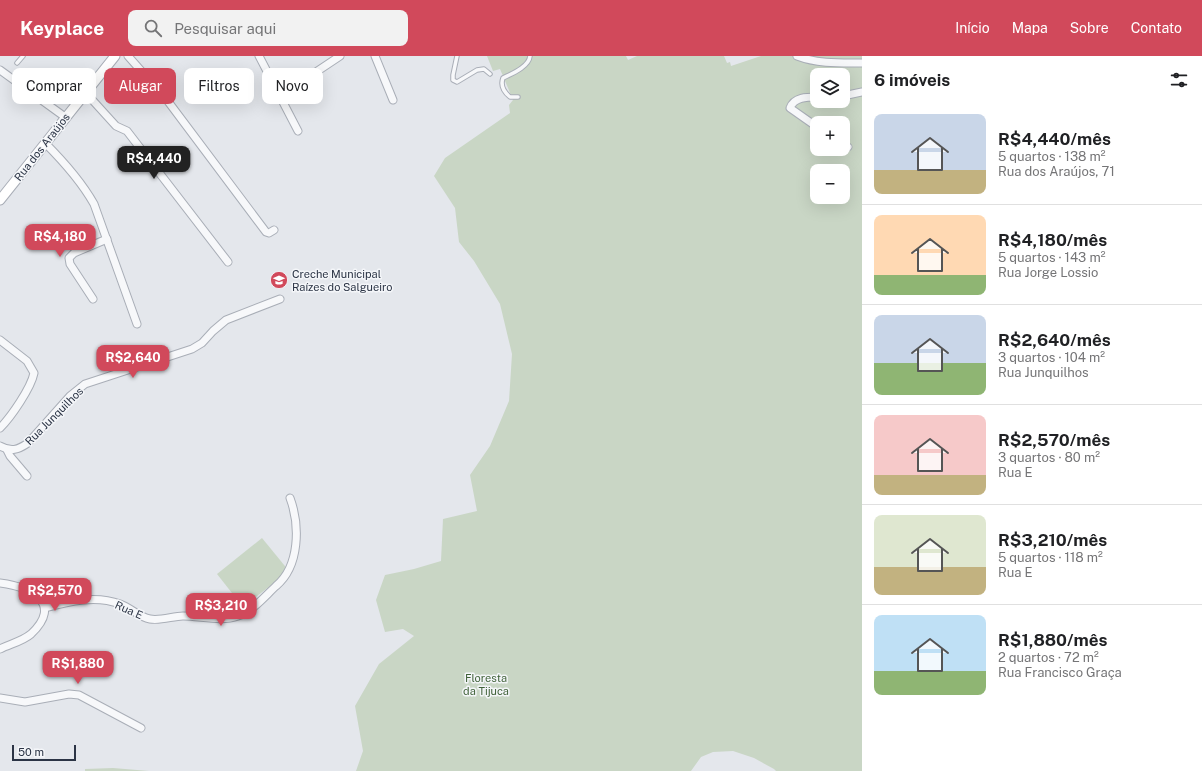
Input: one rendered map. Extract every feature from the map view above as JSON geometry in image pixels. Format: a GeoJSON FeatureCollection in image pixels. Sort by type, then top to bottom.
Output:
{"type":"FeatureCollection","features":[{"type":"Feature","properties":{"kind":"street","name":"Rua dos Araújos"},"geometry":{"type":"LineString","coordinates":[[96,80],[115,56]]}},
{"type":"Feature","properties":{"kind":"street"},"geometry":{"type":"LineString","coordinates":[[128,56],[167,100],[266,232],[269,233],[274,230]]}},
{"type":"Feature","properties":{"kind":"street"},"geometry":{"type":"LineString","coordinates":[[259,56],[265,68]]}},
{"type":"Feature","properties":{"kind":"street"},"geometry":{"type":"LineString","coordinates":[[322,68],[340,56]]}},
{"type":"Feature","properties":{"kind":"street"},"geometry":{"type":"LineString","coordinates":[[375,56],[393,100]]}},
{"type":"Feature","properties":{"kind":"street"},"geometry":{"type":"LineString","coordinates":[[797,56],[806,59],[836,63],[862,63]]}},
{"type":"Feature","properties":{"kind":"street"},"geometry":{"type":"LineString","coordinates":[[0,70],[65,117]]}},
{"type":"Feature","properties":{"kind":"street"},"geometry":{"type":"LineString","coordinates":[[850,95],[862,92]]}},
{"type":"Feature","properties":{"kind":"street"},"geometry":{"type":"LineString","coordinates":[[810,98],[799,99],[790,108],[810,122]]}},
{"type":"Feature","properties":{"kind":"street","name":"Rua dos Araújos"},"geometry":{"type":"LineString","coordinates":[[0,200],[76,104]]}},
{"type":"Feature","properties":{"kind":"street"},"geometry":{"type":"LineString","coordinates":[[96,104],[116,126],[128,131],[228,262]]}},
{"type":"Feature","properties":{"kind":"street"},"geometry":{"type":"LineString","coordinates":[[284,104],[298,131]]}},
{"type":"Feature","properties":{"kind":"street"},"geometry":{"type":"LineString","coordinates":[[45,143],[76,176],[86,189],[94,204],[137,324]]}},
{"type":"Feature","properties":{"kind":"street"},"geometry":{"type":"LineString","coordinates":[[93,299],[70,264],[69,258],[74,253],[107,239]]}},
{"type":"Feature","properties":{"kind":"street","name":"Rua Junquilhos"},"geometry":{"type":"LineString","coordinates":[[7,450],[21,448],[28,443],[70,396],[85,384],[192,349],[202,343],[226,320],[280,299]]}},
{"type":"Feature","properties":{"kind":"street"},"geometry":{"type":"LineString","coordinates":[[0,340],[27,361],[34,373],[33,378],[22,398],[0,428]]}},
{"type":"Feature","properties":{"kind":"street"},"geometry":{"type":"LineString","coordinates":[[0,446],[7,450],[10,456],[27,476]]}},
{"type":"Feature","properties":{"kind":"street","name":"Rua E"},"geometry":{"type":"LineString","coordinates":[[46,608],[70,601],[98,600],[121,604],[142,616],[151,619],[183,616],[219,618],[238,616],[246,612],[281,582],[291,567],[297,528],[290,498]]}},
{"type":"Feature","properties":{"kind":"street"},"geometry":{"type":"LineString","coordinates":[[0,583],[19,586],[32,593],[43,603],[46,608],[46,613],[30,635],[0,649]]}},
{"type":"Feature","properties":{"kind":"street"},"geometry":{"type":"LineString","coordinates":[[0,698],[25,702],[69,694],[79,694],[141,728]]}},
{"type":"Feature","properties":{"kind":"lane"},"geometry":{"type":"LineString","coordinates":[[17,63],[23,56]]}},
{"type":"Feature","properties":{"kind":"lane"},"geometry":{"type":"LineString","coordinates":[[457,56],[453,80],[457,82],[477,70],[484,69],[490,74]]}},
{"type":"Feature","properties":{"kind":"lane"},"geometry":{"type":"LineString","coordinates":[[518,97],[510,97],[503,89],[501,82],[503,78],[524,66],[530,59],[530,56]]}},
{"type":"Feature","properties":{"kind":"lane"},"geometry":{"type":"LineString","coordinates":[[219,618],[230,598]]}},
{"type":"Feature","properties":{"kind":"green space","name":"Floresta da Tijuca"},"geometry":{"type":"Polygon","coordinates":[[[487,56],[626,56],[628,60],[637,56],[724,56],[727,63],[730,62],[731,66],[761,56],[862,56],[862,771],[776,771],[754,758],[733,751],[713,752],[701,757],[691,771],[356,771],[363,751],[355,706],[379,664],[414,636],[403,629],[385,632],[376,600],[385,575],[414,569],[441,561],[443,519],[477,511],[470,475],[490,446],[509,401],[512,354],[500,304],[474,261],[459,242],[455,208],[434,176],[445,158],[510,113],[509,105],[513,100],[500,69],[493,71],[487,56]]]}},
{"type":"Feature","properties":{"kind":"green space"},"geometry":{"type":"Polygon","coordinates":[[[262,538],[289,571],[243,607],[217,574],[262,538]]]}},
{"type":"Feature","properties":{"kind":"green space"},"geometry":{"type":"Polygon","coordinates":[[[113,768],[149,771],[85,771],[85,769],[113,768]]]}},
{"type":"Feature","properties":{"kind":"place","name":"Creche Municipal Raízes do Salgueiro"},"geometry":{"type":"Point","coordinates":[279,280]}}]}
